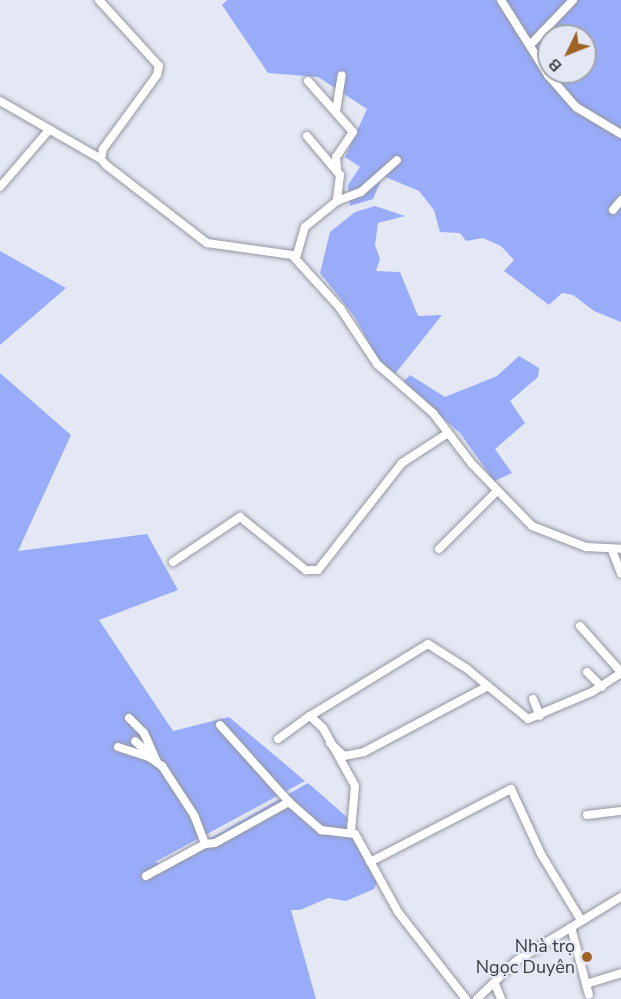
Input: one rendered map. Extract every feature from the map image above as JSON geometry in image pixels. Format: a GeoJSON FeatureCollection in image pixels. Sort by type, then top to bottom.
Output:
{"type":"FeatureCollection","features":[{"type":"Feature","properties":{"kind":"street"},"geometry":{"type":"LineString","coordinates":[[99,0],[159,66],[157,75],[103,149],[101,159]]}},
{"type":"Feature","properties":{"kind":"street"},"geometry":{"type":"LineString","coordinates":[[501,0],[531,44],[548,75],[578,110],[621,134]]}},
{"type":"Feature","properties":{"kind":"street"},"geometry":{"type":"LineString","coordinates":[[531,44],[573,0]]}},
{"type":"Feature","properties":{"kind":"street"},"geometry":{"type":"LineString","coordinates":[[336,111],[339,76]]}},
{"type":"Feature","properties":{"kind":"street"},"geometry":{"type":"LineString","coordinates":[[308,81],[353,132],[336,157],[340,190],[337,201]]}},
{"type":"Feature","properties":{"kind":"street"},"geometry":{"type":"LineString","coordinates":[[0,100],[101,159],[207,243],[281,250],[296,258],[340,308],[377,364],[433,413],[497,491],[540,532],[586,547],[621,549]]}},
{"type":"Feature","properties":{"kind":"street"},"geometry":{"type":"LineString","coordinates":[[0,187],[49,130]]}},
{"type":"Feature","properties":{"kind":"street"},"geometry":{"type":"LineString","coordinates":[[307,136],[337,169]]}},
{"type":"Feature","properties":{"kind":"street"},"geometry":{"type":"LineString","coordinates":[[296,258],[304,227],[337,201],[361,192],[397,160]]}},
{"type":"Feature","properties":{"kind":"street"},"geometry":{"type":"LineString","coordinates":[[613,210],[621,200]]}},
{"type":"Feature","properties":{"kind":"street"},"geometry":{"type":"LineString","coordinates":[[172,562],[240,517],[306,570],[318,570],[402,463],[448,433]]}},
{"type":"Feature","properties":{"kind":"street"},"geometry":{"type":"LineString","coordinates":[[439,549],[497,491]]}},
{"type":"Feature","properties":{"kind":"street"},"geometry":{"type":"LineString","coordinates":[[612,550],[621,573]]}},
{"type":"Feature","properties":{"kind":"street"},"geometry":{"type":"LineString","coordinates":[[278,739],[310,716],[428,644],[488,686],[525,718],[540,716],[602,687],[621,672],[580,626]]}},
{"type":"Feature","properties":{"kind":"street"},"geometry":{"type":"LineString","coordinates":[[587,672],[602,687]]}},
{"type":"Feature","properties":{"kind":"street"},"geometry":{"type":"LineString","coordinates":[[330,743],[344,756],[364,752],[488,686]]}},
{"type":"Feature","properties":{"kind":"street"},"geometry":{"type":"LineString","coordinates":[[533,699],[540,716]]}},
{"type":"Feature","properties":{"kind":"street"},"geometry":{"type":"LineString","coordinates":[[310,716],[330,743],[355,786],[351,831],[398,912],[466,999]]}},
{"type":"Feature","properties":{"kind":"street"},"geometry":{"type":"LineString","coordinates":[[129,718],[144,733],[156,760],[194,815],[205,844]]}},
{"type":"Feature","properties":{"kind":"street"},"geometry":{"type":"LineString","coordinates":[[220,725],[291,804],[321,830],[351,831]]}},
{"type":"Feature","properties":{"kind":"street"},"geometry":{"type":"LineString","coordinates":[[135,741],[156,760]]}},
{"type":"Feature","properties":{"kind":"street"},"geometry":{"type":"LineString","coordinates":[[118,747],[156,760]]}},
{"type":"Feature","properties":{"kind":"street"},"geometry":{"type":"LineString","coordinates":[[370,862],[511,789],[545,862],[581,920]]}},
{"type":"Feature","properties":{"kind":"street"},"geometry":{"type":"LineString","coordinates":[[146,876],[205,844],[215,843],[282,804],[291,804]]}},
{"type":"Feature","properties":{"kind":"street"},"geometry":{"type":"LineString","coordinates":[[587,815],[621,812]]}},
{"type":"Feature","properties":{"kind":"street"},"geometry":{"type":"LineString","coordinates":[[477,999],[495,984],[516,961],[621,897]]}},
{"type":"Feature","properties":{"kind":"street"},"geometry":{"type":"LineString","coordinates":[[571,927],[589,994]]}},
{"type":"Feature","properties":{"kind":"street"},"geometry":{"type":"LineString","coordinates":[[586,984],[621,974]]}},
{"type":"Feature","properties":{"kind":"street"},"geometry":{"type":"LineString","coordinates":[[495,984],[501,999]]}},
{"type":"Feature","properties":{"kind":"shaded area"},"geometry":{"type":"Polygon","coordinates":[[[227,0],[621,0],[621,322],[594,311],[573,295],[562,293],[549,305],[504,271],[514,260],[501,246],[483,238],[466,241],[460,233],[440,232],[434,210],[419,191],[383,176],[373,199],[350,206],[348,185],[360,167],[345,157],[367,109],[318,77],[268,73],[222,5],[227,0]]]}},
{"type":"Feature","properties":{"kind":"shaded area"},"geometry":{"type":"Polygon","coordinates":[[[375,206],[405,216],[378,223],[375,245],[380,259],[376,271],[400,272],[418,316],[442,315],[395,374],[379,361],[354,316],[320,273],[330,232],[355,212],[375,206]]]}},
{"type":"Feature","properties":{"kind":"shaded area"},"geometry":{"type":"Polygon","coordinates":[[[0,251],[66,288],[0,345],[0,251]]]}},
{"type":"Feature","properties":{"kind":"shaded area"},"geometry":{"type":"Polygon","coordinates":[[[519,356],[539,368],[538,377],[510,401],[525,423],[495,449],[512,473],[494,481],[460,433],[402,383],[410,375],[445,397],[497,376],[519,356]]]}},
{"type":"Feature","properties":{"kind":"shaded area"},"geometry":{"type":"Polygon","coordinates":[[[0,373],[71,435],[18,551],[147,534],[178,590],[99,620],[173,731],[229,717],[305,781],[155,862],[164,865],[308,783],[348,818],[346,826],[378,880],[374,889],[346,901],[328,898],[300,910],[291,910],[316,999],[0,999],[0,373]]]}},
{"type":"Feature","properties":{"kind":"place","name":"Nhà trọ Ngọc Duyên"},"geometry":{"type":"Point","coordinates":[587,957]}}]}
